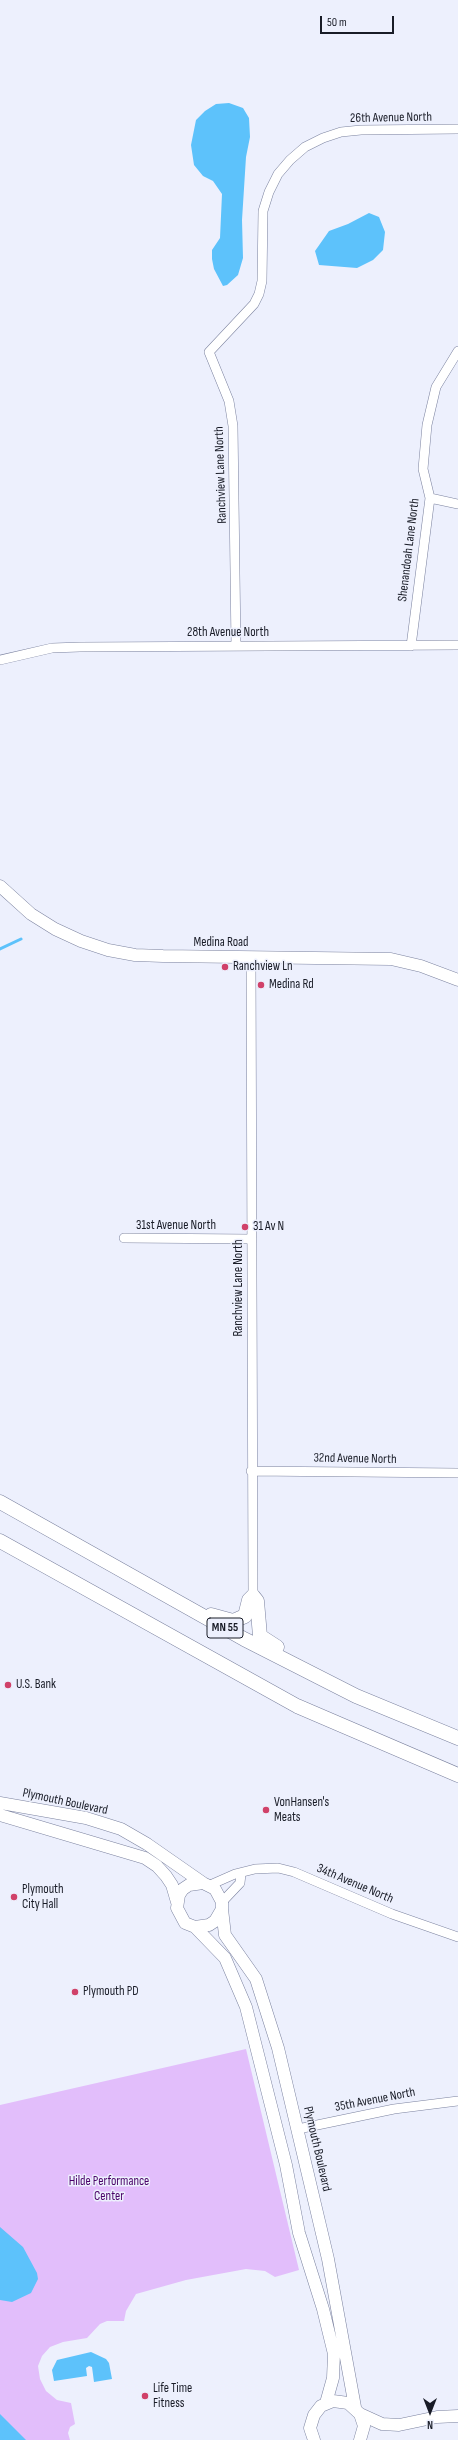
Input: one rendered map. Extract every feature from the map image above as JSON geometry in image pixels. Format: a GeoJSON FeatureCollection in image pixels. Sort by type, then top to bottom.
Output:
{"type":"FeatureCollection","features":[{"type":"Feature","properties":{"kind":"main road","name":"MN 55"},"geometry":{"type":"LineString","coordinates":[[0,1502],[193,1611],[356,1696],[458,1738]]}},
{"type":"Feature","properties":{"kind":"main road","name":"MN 55"},"geometry":{"type":"LineString","coordinates":[[0,1541],[296,1706],[458,1775]]}},
{"type":"Feature","properties":{"kind":"main road"},"geometry":{"type":"LineString","coordinates":[[193,1611],[233,1621],[238,1620],[244,1616],[249,1600],[253,1596],[257,1602],[258,1629],[264,1640],[356,1687],[386,1708]]}},
{"type":"Feature","properties":{"kind":"street","name":"26th Avenue North"},"geometry":{"type":"LineString","coordinates":[[261,230],[263,211],[278,174],[290,160],[305,147],[323,138],[342,132],[361,130],[458,129]]}},
{"type":"Feature","properties":{"kind":"street","name":"Ranchview Lane North"},"geometry":{"type":"LineString","coordinates":[[236,646],[233,426],[229,401],[209,352],[254,304],[259,294],[262,281],[261,230]]}},
{"type":"Feature","properties":{"kind":"street","name":"Shenandoah Lane North"},"geometry":{"type":"LineString","coordinates":[[411,646],[430,498],[423,469],[426,451],[427,425],[436,387],[458,350]]}},
{"type":"Feature","properties":{"kind":"street"},"geometry":{"type":"LineString","coordinates":[[430,498],[458,504]]}},
{"type":"Feature","properties":{"kind":"street","name":"28th Avenue North"},"geometry":{"type":"LineString","coordinates":[[0,660],[52,648],[458,645]]}},
{"type":"Feature","properties":{"kind":"street","name":"Medina Road"},"geometry":{"type":"LineString","coordinates":[[0,886],[31,914],[55,929],[81,941],[108,950],[135,955],[391,959],[421,966],[458,980]]}},
{"type":"Feature","properties":{"kind":"street","name":"Ranchview Lane North"},"geometry":{"type":"LineString","coordinates":[[251,957],[251,1471],[253,1596]]}},
{"type":"Feature","properties":{"kind":"street","name":"31st Avenue North"},"geometry":{"type":"LineString","coordinates":[[124,1238],[252,1239]]}},
{"type":"Feature","properties":{"kind":"street","name":"32nd Avenue North"},"geometry":{"type":"LineString","coordinates":[[251,1471],[458,1473]]}},
{"type":"Feature","properties":{"kind":"street","name":"Plymouth Boulevard"},"geometry":{"type":"LineString","coordinates":[[0,1803],[86,1818],[121,1829],[148,1844],[206,1884]]}},
{"type":"Feature","properties":{"kind":"street","name":"Plymouth Boulevard"},"geometry":{"type":"LineString","coordinates":[[0,1814],[145,1858],[157,1866],[166,1876],[172,1885],[177,1902]]}},
{"type":"Feature","properties":{"kind":"street","name":"34th Avenue North"},"geometry":{"type":"LineString","coordinates":[[206,1884],[235,1874],[267,1868],[294,1872],[366,1904],[458,1937]]}},
{"type":"Feature","properties":{"kind":"street"},"geometry":{"type":"LineString","coordinates":[[195,1927],[202,1927],[215,1921],[222,1905],[240,1883],[241,1874]]}},
{"type":"Feature","properties":{"kind":"street"},"geometry":{"type":"LineString","coordinates":[[222,1905],[216,1889],[206,1884],[189,1885],[179,1895],[177,1902],[181,1918],[195,1927],[225,1958],[246,2007],[286,2165],[299,2233],[323,2309],[334,2354],[334,2378],[326,2403]]}},
{"type":"Feature","properties":{"kind":"street","name":"Plymouth Boulevard"},"geometry":{"type":"LineString","coordinates":[[222,1905],[225,1935],[256,1979],[266,2005],[298,2129],[328,2259],[357,2410],[364,2426],[360,2440]]}},
{"type":"Feature","properties":{"kind":"street","name":"35th Avenue North"},"geometry":{"type":"LineString","coordinates":[[298,2129],[394,2109],[458,2101]]}},
{"type":"Feature","properties":{"kind":"street"},"geometry":{"type":"LineString","coordinates":[[314,2440],[311,2421],[317,2410],[326,2403],[341,2401],[382,2424],[399,2425],[438,2417],[458,2416]]}},
{"type":"Feature","properties":{"kind":"green space","name":"Hilde Performance Center"},"geometry":{"type":"Polygon","coordinates":[[[246,2049],[299,2270],[275,2277],[265,2271],[246,2269],[186,2280],[136,2294],[126,2311],[124,2321],[107,2321],[100,2324],[87,2338],[63,2342],[50,2347],[42,2356],[38,2366],[40,2379],[46,2391],[57,2400],[71,2403],[75,2424],[70,2427],[68,2433],[70,2440],[0,2440],[0,2105],[246,2049]]]}},
{"type":"Feature","properties":{"kind":"water"},"geometry":{"type":"Polygon","coordinates":[[[229,103],[243,108],[249,118],[250,137],[246,157],[242,220],[243,258],[238,275],[227,285],[223,286],[214,269],[212,259],[212,250],[220,238],[222,194],[213,181],[203,176],[194,165],[191,145],[196,120],[205,111],[216,104],[229,103]]]}},
{"type":"Feature","properties":{"kind":"water"},"geometry":{"type":"Polygon","coordinates":[[[369,213],[379,217],[385,232],[383,250],[373,260],[357,268],[319,265],[315,251],[329,231],[348,224],[369,213]]]}},
{"type":"Feature","properties":{"kind":"water"},"geometry":{"type":"Polygon","coordinates":[[[0,2227],[23,2247],[37,2273],[38,2279],[31,2293],[12,2302],[0,2300],[0,2227]]]}},
{"type":"Feature","properties":{"kind":"water"},"geometry":{"type":"Polygon","coordinates":[[[91,2352],[106,2359],[109,2363],[112,2379],[94,2382],[92,2367],[89,2366],[86,2368],[87,2376],[54,2381],[52,2370],[57,2360],[91,2352]]]}},
{"type":"Feature","properties":{"kind":"water"},"geometry":{"type":"Polygon","coordinates":[[[0,2414],[26,2440],[0,2440],[0,2414]]]}},
{"type":"Feature","properties":{"kind":"waterway"},"geometry":{"type":"LineString","coordinates":[[0,949],[21,939]]}},
{"type":"Feature","properties":{"kind":"place","name":"Ranchview Ln"},"geometry":{"type":"Point","coordinates":[225,967]}},
{"type":"Feature","properties":{"kind":"place","name":"Medina Rd"},"geometry":{"type":"Point","coordinates":[261,985]}},
{"type":"Feature","properties":{"kind":"place","name":"31 Av N"},"geometry":{"type":"Point","coordinates":[245,1227]}},
{"type":"Feature","properties":{"kind":"place","name":"U.S. Bank"},"geometry":{"type":"Point","coordinates":[8,1685]}},
{"type":"Feature","properties":{"kind":"place","name":"VonHansen's Meats"},"geometry":{"type":"Point","coordinates":[266,1810]}},
{"type":"Feature","properties":{"kind":"place","name":"Plymouth City Hall"},"geometry":{"type":"Point","coordinates":[14,1897]}},
{"type":"Feature","properties":{"kind":"place","name":"Plymouth PD"},"geometry":{"type":"Point","coordinates":[75,1992]}},
{"type":"Feature","properties":{"kind":"place","name":"Life Time Fitness"},"geometry":{"type":"Point","coordinates":[145,2396]}}]}
